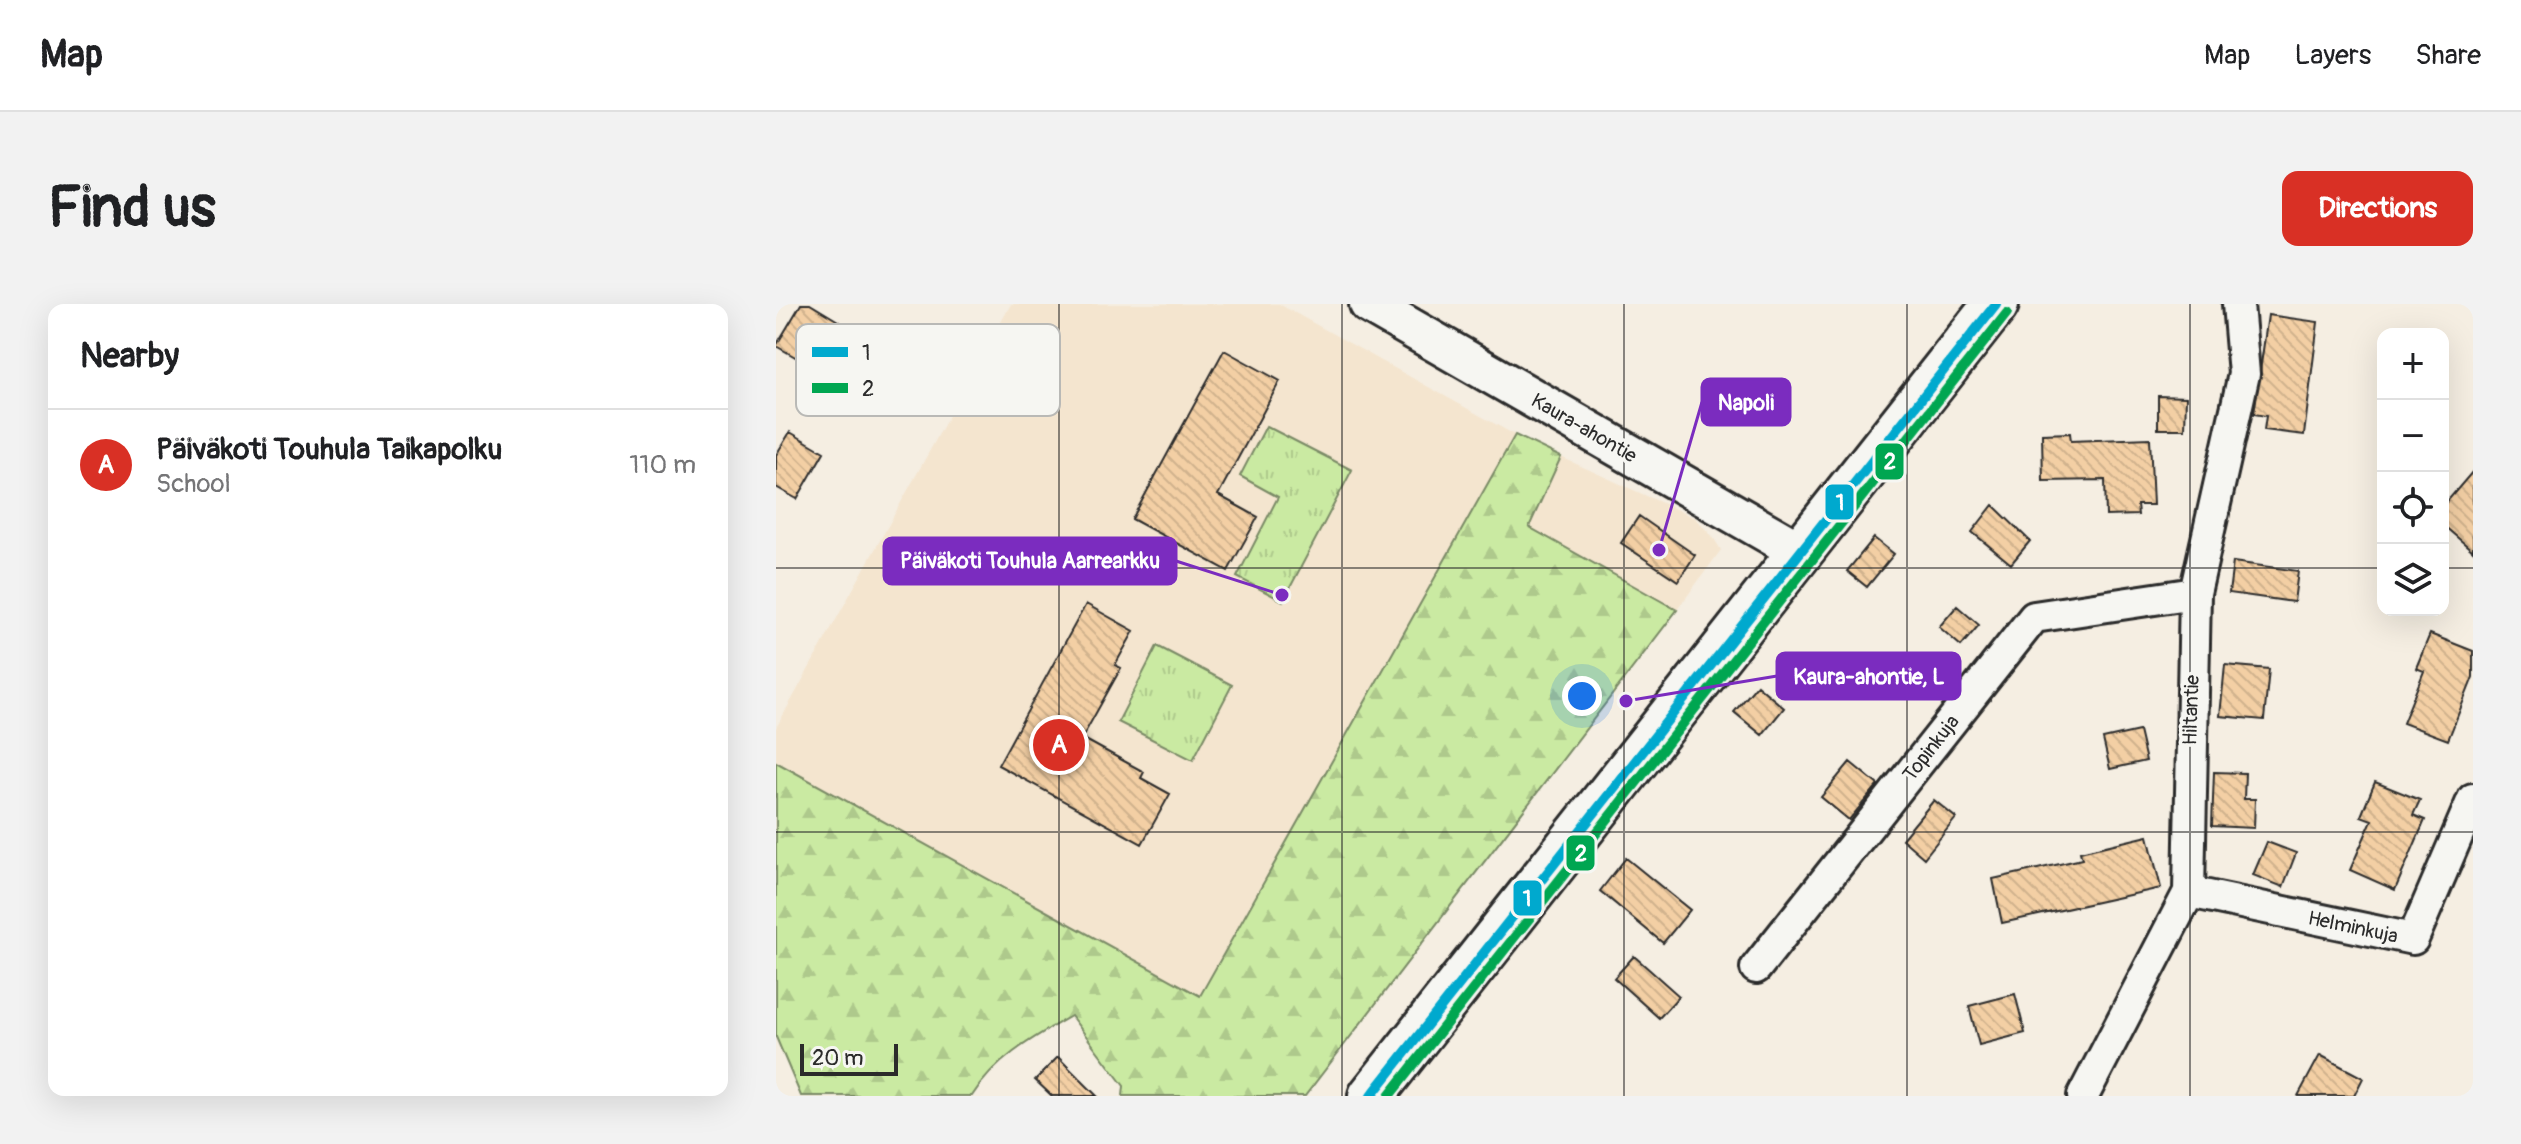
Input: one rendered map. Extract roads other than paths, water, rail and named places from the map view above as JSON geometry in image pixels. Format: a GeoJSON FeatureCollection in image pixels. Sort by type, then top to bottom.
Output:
{"type":"FeatureCollection","features":[{"type":"Feature","properties":{"kind":"main road"},"geometry":{"type":"LineString","coordinates":[[1371,1096],[1996,304]]}},
{"type":"Feature","properties":{"kind":"street","name":"Kaura-ahontie"},"geometry":{"type":"LineString","coordinates":[[1369,304],[1799,551]]}},
{"type":"Feature","properties":{"kind":"street","name":"Hiltantie"},"geometry":{"type":"LineString","coordinates":[[2083,1096],[2189,892],[2195,593],[2244,374],[2238,304]]}},
{"type":"Feature","properties":{"kind":"street","name":"Topinkuja"},"geometry":{"type":"LineString","coordinates":[[1756,968],[2034,617],[2195,593]]}},
{"type":"Feature","properties":{"kind":"street","name":"Helminkuja"},"geometry":{"type":"LineString","coordinates":[[2189,892],[2413,939],[2473,799]]}},
{"type":"Feature","properties":{"kind":"place","name":"Napoli"},"geometry":{"type":"Point","coordinates":[1659,550]}},
{"type":"Feature","properties":{"kind":"place","name":"Päiväkoti Touhula Aarrearkku"},"geometry":{"type":"Point","coordinates":[1282,595]}},
{"type":"Feature","properties":{"kind":"place","name":"Kaura-ahontie, L"},"geometry":{"type":"Point","coordinates":[1626,701]}},
{"type":"Feature","properties":{"kind":"place","name":"Päiväkoti Touhula Taikapolku"},"geometry":{"type":"Point","coordinates":[1059,745]}}]}
